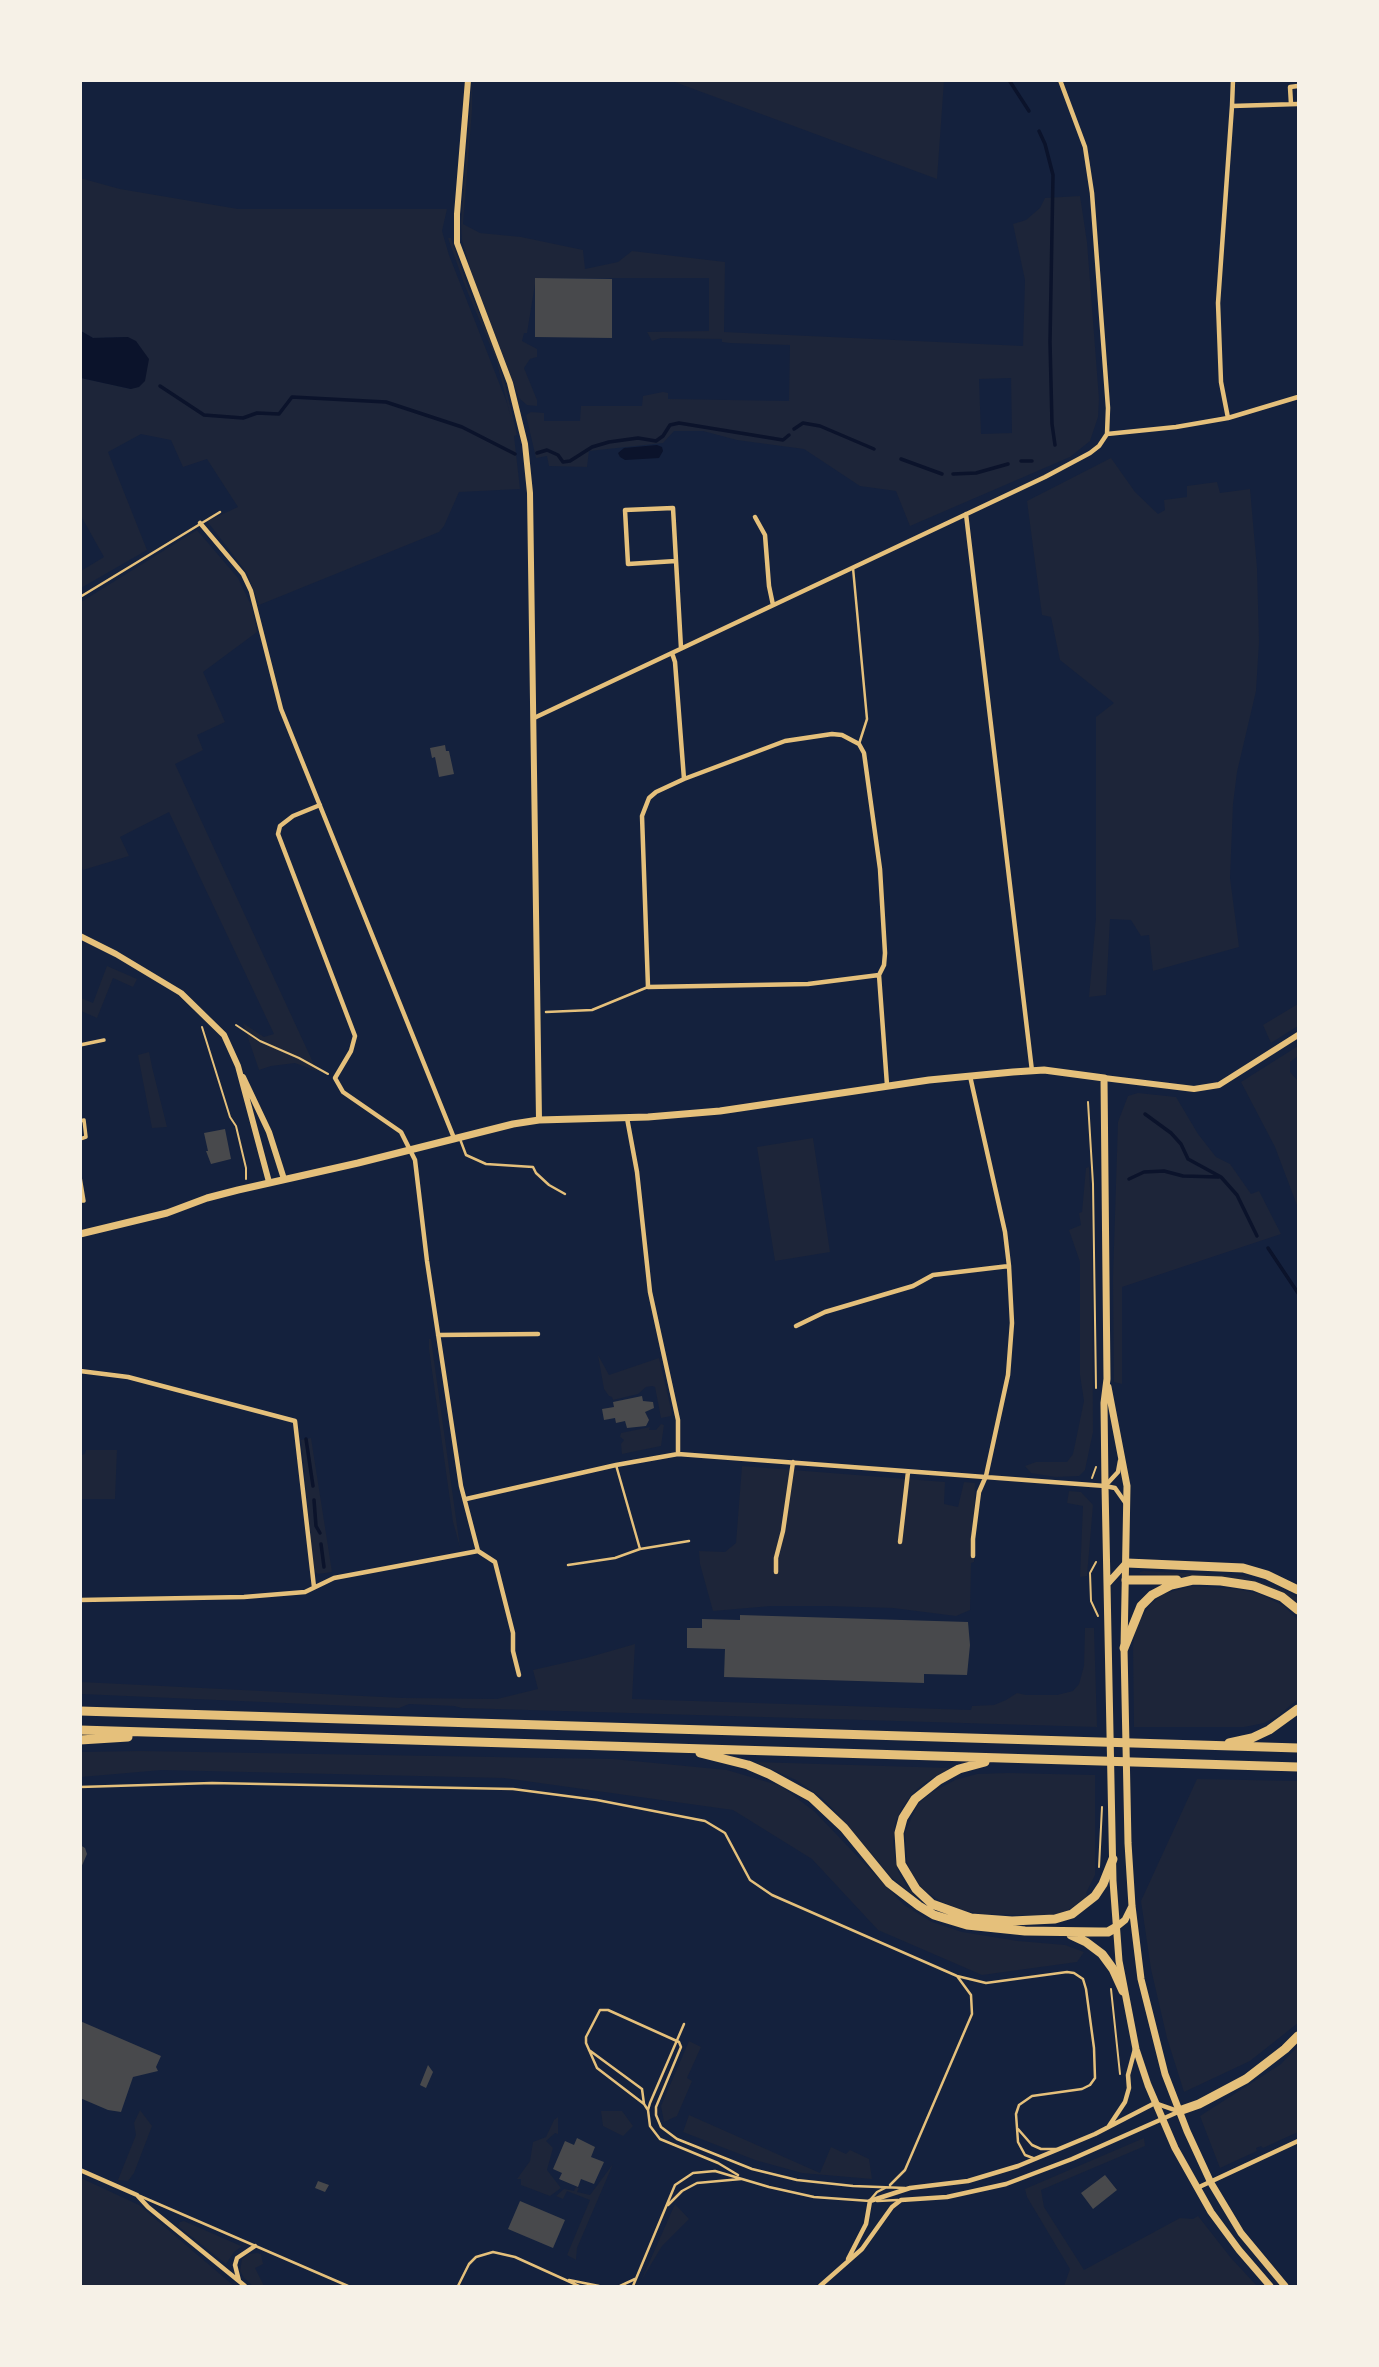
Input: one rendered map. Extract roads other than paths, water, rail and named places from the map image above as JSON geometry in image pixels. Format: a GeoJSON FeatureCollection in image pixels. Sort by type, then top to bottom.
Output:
{"type":"FeatureCollection","features":[{"type":"Feature","properties":{"kind":"highway"},"geometry":{"type":"LineString","coordinates":[[1127,1563],[1243,1568],[1267,1575],[1298,1590]]}},
{"type":"Feature","properties":{"kind":"highway"},"geometry":{"type":"LineString","coordinates":[[1126,1580],[1221,1581],[1254,1586],[1282,1597],[1298,1610]]}},
{"type":"Feature","properties":{"kind":"highway"},"geometry":{"type":"LineString","coordinates":[[1124,1648],[1141,1606],[1152,1595],[1171,1585],[1193,1580]]}},
{"type":"Feature","properties":{"kind":"highway"},"geometry":{"type":"LineString","coordinates":[[1199,1745],[1252,1738],[1276,1726],[1298,1709]]}},
{"type":"Feature","properties":{"kind":"highway"},"geometry":{"type":"LineString","coordinates":[[80,1711],[1298,1748]]}},
{"type":"Feature","properties":{"kind":"highway"},"geometry":{"type":"LineString","coordinates":[[80,1730],[1298,1768]]}},
{"type":"Feature","properties":{"kind":"highway"},"geometry":{"type":"LineString","coordinates":[[80,1740],[178,1733]]}},
{"type":"Feature","properties":{"kind":"highway"},"geometry":{"type":"LineString","coordinates":[[667,1748],[737,1762],[792,1784],[828,1812],[889,1883],[934,1915],[953,1922],[982,1927],[1055,1933],[1099,1933],[1108,1932],[1115,1927]]}},
{"type":"Feature","properties":{"kind":"highway"},"geometry":{"type":"LineString","coordinates":[[1012,1759],[981,1762],[959,1769],[939,1780],[915,1799],[903,1818],[899,1849],[901,1864],[916,1889],[932,1904],[971,1918],[1012,1921],[1055,1919],[1072,1914],[1095,1896],[1113,1859]]}},
{"type":"Feature","properties":{"kind":"highway"},"geometry":{"type":"LineString","coordinates":[[1055,1933],[1078,1938],[1096,1949],[1108,1961],[1123,1991]]}},
{"type":"Feature","properties":{"kind":"highway"},"geometry":{"type":"LineString","coordinates":[[1179,2111],[1199,2104],[1245,2079],[1298,2036]]}},
{"type":"Feature","properties":{"kind":"main road"},"geometry":{"type":"LineString","coordinates":[[80,1234],[167,1213],[207,1198],[269,1182],[411,1150],[489,1128],[539,1120],[627,1118],[720,1111],[970,1075],[1032,1071],[1104,1077],[1107,1380],[1104,1402],[1105,1486],[1115,1927],[1123,1991],[1136,2049],[1155,2103],[1196,2189],[1239,2250],[1270,2287]]}},
{"type":"Feature","properties":{"kind":"main road"},"geometry":{"type":"LineString","coordinates":[[1107,1380],[1127,1486],[1124,1648],[1132,1906],[1141,1979],[1156,2044],[1179,2111],[1211,2183],[1241,2233],[1284,2287]]}},
{"type":"Feature","properties":{"kind":"main road"},"geometry":{"type":"LineString","coordinates":[[1108,1583],[1127,1563]]}},
{"type":"Feature","properties":{"kind":"main road"},"geometry":{"type":"LineString","coordinates":[[1108,1583],[1126,1580]]}},
{"type":"Feature","properties":{"kind":"main road"},"geometry":{"type":"LineString","coordinates":[[1115,1927],[1125,1920],[1132,1906]]}},
{"type":"Feature","properties":{"kind":"street"},"geometry":{"type":"LineString","coordinates":[[468,80],[456,235],[466,271],[504,364],[525,444],[530,493],[539,1120]]}},
{"type":"Feature","properties":{"kind":"street"},"geometry":{"type":"LineString","coordinates":[[533,718],[1045,477],[1099,446],[1107,434],[1107,384],[1089,172],[1085,147],[1059,80]]}},
{"type":"Feature","properties":{"kind":"street"},"geometry":{"type":"LineString","coordinates":[[1228,418],[1221,382],[1218,303],[1233,80]]}},
{"type":"Feature","properties":{"kind":"street"},"geometry":{"type":"LineString","coordinates":[[1291,104],[1290,87],[1298,86]]}},
{"type":"Feature","properties":{"kind":"street"},"geometry":{"type":"LineString","coordinates":[[1232,106],[1298,104]]}},
{"type":"Feature","properties":{"kind":"street"},"geometry":{"type":"LineString","coordinates":[[1107,434],[1176,427],[1228,418],[1298,397]]}},
{"type":"Feature","properties":{"kind":"street"},"geometry":{"type":"LineString","coordinates":[[676,561],[628,564],[625,510],[673,508],[681,648]]}},
{"type":"Feature","properties":{"kind":"street"},"geometry":{"type":"LineString","coordinates":[[966,514],[1032,1071]]}},
{"type":"Feature","properties":{"kind":"street"},"geometry":{"type":"LineString","coordinates":[[755,517],[765,535],[769,586],[774,605]]}},
{"type":"Feature","properties":{"kind":"street"},"geometry":{"type":"LineString","coordinates":[[200,523],[243,574],[251,592],[281,709],[457,1137]]}},
{"type":"Feature","properties":{"kind":"street"},"geometry":{"type":"LineString","coordinates":[[671,653],[675,662],[684,779]]}},
{"type":"Feature","properties":{"kind":"street"},"geometry":{"type":"LineString","coordinates":[[879,975],[808,984],[648,987],[642,816],[649,798],[684,779],[785,741],[808,736],[842,735],[859,744],[864,753],[880,869],[885,953],[884,965],[879,975],[887,1085]]}},
{"type":"Feature","properties":{"kind":"street"},"geometry":{"type":"LineString","coordinates":[[320,804],[280,825],[278,835],[355,1036],[351,1051],[335,1078],[343,1093],[401,1132],[415,1160],[461,1486],[478,1551]]}},
{"type":"Feature","properties":{"kind":"street"},"geometry":{"type":"LineString","coordinates":[[80,936],[181,993],[224,1035],[262,1114],[284,1179]]}},
{"type":"Feature","properties":{"kind":"street"},"geometry":{"type":"LineString","coordinates":[[1104,1077],[1181,1088],[1219,1085],[1298,1035]]}},
{"type":"Feature","properties":{"kind":"street"},"geometry":{"type":"LineString","coordinates":[[80,1045],[104,1040]]}},
{"type":"Feature","properties":{"kind":"street"},"geometry":{"type":"LineString","coordinates":[[238,1066],[269,1182]]}},
{"type":"Feature","properties":{"kind":"street"},"geometry":{"type":"LineString","coordinates":[[970,1075],[1005,1232],[1012,1323],[1008,1376],[986,1476],[979,1492],[973,1556]]}},
{"type":"Feature","properties":{"kind":"street"},"geometry":{"type":"LineString","coordinates":[[627,1118],[637,1172],[650,1292],[678,1420],[678,1454]]}},
{"type":"Feature","properties":{"kind":"street"},"geometry":{"type":"LineString","coordinates":[[80,1121],[84,1120],[86,1137],[80,1139]]}},
{"type":"Feature","properties":{"kind":"street"},"geometry":{"type":"LineString","coordinates":[[80,1177],[84,1201],[80,1201]]}},
{"type":"Feature","properties":{"kind":"street"},"geometry":{"type":"LineString","coordinates":[[796,1325],[825,1312],[914,1286],[933,1275],[1009,1266]]}},
{"type":"Feature","properties":{"kind":"street"},"geometry":{"type":"LineString","coordinates":[[438,1335],[538,1334]]}},
{"type":"Feature","properties":{"kind":"street"},"geometry":{"type":"LineString","coordinates":[[80,1371],[128,1377],[295,1421],[314,1587]]}},
{"type":"Feature","properties":{"kind":"street"},"geometry":{"type":"LineString","coordinates":[[1105,1486],[1118,1472],[1121,1448]]}},
{"type":"Feature","properties":{"kind":"street"},"geometry":{"type":"LineString","coordinates":[[466,1499],[615,1465],[678,1454],[1105,1486],[1115,1489],[1127,1505]]}},
{"type":"Feature","properties":{"kind":"street"},"geometry":{"type":"LineString","coordinates":[[776,1572],[776,1558],[783,1531],[793,1462]]}},
{"type":"Feature","properties":{"kind":"street"},"geometry":{"type":"LineString","coordinates":[[901,1542],[908,1472]]}},
{"type":"Feature","properties":{"kind":"street"},"geometry":{"type":"LineString","coordinates":[[80,1600],[244,1597],[306,1592],[334,1578],[478,1551],[495,1562],[513,1633],[513,1651],[519,1675]]}},
{"type":"Feature","properties":{"kind":"street"},"geometry":{"type":"LineString","coordinates":[[1108,2127],[1125,2102],[1129,2088],[1128,2076],[1136,2049]]}},
{"type":"Feature","properties":{"kind":"street"},"geometry":{"type":"LineString","coordinates":[[845,2264],[864,2231],[870,2201],[910,2188],[968,2181],[1036,2159],[1155,2103],[1179,2111]]}},
{"type":"Feature","properties":{"kind":"street"},"geometry":{"type":"LineString","coordinates":[[820,2287],[877,2230],[892,2207],[901,2200],[947,2197],[1006,2184],[1072,2159],[1179,2111]]}},
{"type":"Feature","properties":{"kind":"street"},"geometry":{"type":"LineString","coordinates":[[1196,2189],[1298,2141]]}},
{"type":"Feature","properties":{"kind":"street"},"geometry":{"type":"LineString","coordinates":[[80,2170],[137,2195],[245,2287]]}},
{"type":"Feature","properties":{"kind":"street"},"geometry":{"type":"LineString","coordinates":[[239,2282],[235,2265],[237,2258],[255,2246]]}},
{"type":"Feature","properties":{"kind":"lane"},"geometry":{"type":"LineString","coordinates":[[80,597],[220,512]]}},
{"type":"Feature","properties":{"kind":"lane"},"geometry":{"type":"LineString","coordinates":[[853,567],[867,719],[859,744]]}},
{"type":"Feature","properties":{"kind":"lane"},"geometry":{"type":"LineString","coordinates":[[546,1012],[592,1010],[648,987]]}},
{"type":"Feature","properties":{"kind":"lane"},"geometry":{"type":"LineString","coordinates":[[457,1137],[466,1155],[486,1164],[533,1167],[549,1185],[565,1195]]}},
{"type":"Feature","properties":{"kind":"lane"},"geometry":{"type":"LineString","coordinates":[[615,1465],[640,1549]]}},
{"type":"Feature","properties":{"kind":"lane"},"geometry":{"type":"LineString","coordinates":[[568,1565],[615,1558],[640,1549],[689,1541]]}},
{"type":"Feature","properties":{"kind":"lane"},"geometry":{"type":"LineString","coordinates":[[80,1787],[212,1783],[513,1789],[705,1821],[725,1833],[750,1880],[772,1895],[957,1976],[998,1983],[1067,1972],[1079,1975],[1085,1983],[1094,2048],[1095,2078],[1090,2085],[1082,2089],[1032,2096],[1019,2105],[1016,2114],[1020,2149],[1025,2155],[1036,2159]]}},
{"type":"Feature","properties":{"kind":"lane"},"geometry":{"type":"LineString","coordinates":[[870,2201],[877,2192],[897,2181],[905,2170],[972,2014],[971,1995],[957,1976]]}},
{"type":"Feature","properties":{"kind":"lane"},"geometry":{"type":"LineString","coordinates":[[744,2178],[718,2163],[660,2139],[650,2126],[648,2110],[644,2104],[597,2068],[586,2037],[600,2010],[608,2010],[677,2040],[681,2047],[656,2107],[658,2122],[665,2132],[688,2144],[776,2176],[832,2185],[910,2188]]}},
{"type":"Feature","properties":{"kind":"lane"},"geometry":{"type":"LineString","coordinates":[[648,2110],[684,2024]]}},
{"type":"Feature","properties":{"kind":"lane"},"geometry":{"type":"LineString","coordinates":[[589,2050],[642,2089],[644,2104]]}},
{"type":"Feature","properties":{"kind":"lane"},"geometry":{"type":"LineString","coordinates":[[1017,2128],[1031,2145],[1041,2149],[1063,2148]]}},
{"type":"Feature","properties":{"kind":"lane"},"geometry":{"type":"LineString","coordinates":[[633,2287],[675,2185],[693,2173],[715,2171],[814,2197],[901,2200]]}},
{"type":"Feature","properties":{"kind":"lane"},"geometry":{"type":"LineString","coordinates":[[666,2207],[682,2190],[705,2180],[744,2178]]}},
{"type":"Feature","properties":{"kind":"lane"},"geometry":{"type":"LineString","coordinates":[[137,2195],[348,2287]]}},
{"type":"Feature","properties":{"kind":"lane"},"geometry":{"type":"LineString","coordinates":[[458,2287],[475,2257],[492,2252],[503,2252],[579,2287]]}},
{"type":"Feature","properties":{"kind":"lane"},"geometry":{"type":"LineString","coordinates":[[565,2279],[599,2287]]}},
{"type":"Feature","properties":{"kind":"lane"},"geometry":{"type":"LineString","coordinates":[[620,2287],[635,2279]]}},
{"type":"Feature","properties":{"kind":"waterway"},"geometry":{"type":"LineString","coordinates":[[1009,80],[1029,111]]}},
{"type":"Feature","properties":{"kind":"waterway"},"geometry":{"type":"LineString","coordinates":[[1039,131],[1053,175],[1050,342],[1055,445]]}},
{"type":"Feature","properties":{"kind":"waterway"},"geometry":{"type":"LineString","coordinates":[[160,386],[204,415],[243,418],[257,413],[279,414],[292,397],[386,402],[462,427],[515,454]]}},
{"type":"Feature","properties":{"kind":"waterway"},"geometry":{"type":"LineString","coordinates":[[537,453],[547,450],[558,455],[563,462],[570,461],[592,447],[609,442],[638,438],[656,441],[670,425],[679,423],[783,440],[789,435]]}},
{"type":"Feature","properties":{"kind":"waterway"},"geometry":{"type":"LineString","coordinates":[[794,429],[803,423],[820,426],[874,449]]}},
{"type":"Feature","properties":{"kind":"waterway"},"geometry":{"type":"LineString","coordinates":[[901,459],[942,474]]}},
{"type":"Feature","properties":{"kind":"waterway"},"geometry":{"type":"LineString","coordinates":[[1021,461],[1032,461]]}},
{"type":"Feature","properties":{"kind":"waterway"},"geometry":{"type":"LineString","coordinates":[[953,474],[976,473],[1008,464]]}},
{"type":"Feature","properties":{"kind":"waterway"},"geometry":{"type":"LineString","coordinates":[[1145,1114],[1171,1133],[1181,1144],[1188,1159],[1221,1177],[1237,1195],[1257,1236]]}},
{"type":"Feature","properties":{"kind":"waterway"},"geometry":{"type":"LineString","coordinates":[[1129,1179],[1144,1172],[1164,1171],[1183,1176],[1219,1177]]}},
{"type":"Feature","properties":{"kind":"waterway"},"geometry":{"type":"LineString","coordinates":[[1268,1248],[1298,1293]]}},
{"type":"Feature","properties":{"kind":"waterway"},"geometry":{"type":"LineString","coordinates":[[306,1439],[313,1486]]}},
{"type":"Feature","properties":{"kind":"waterway"},"geometry":{"type":"LineString","coordinates":[[314,1500],[316,1526],[320,1533]]}},
{"type":"Feature","properties":{"kind":"waterway"},"geometry":{"type":"LineString","coordinates":[[321,1544],[324,1567]]}}]}
